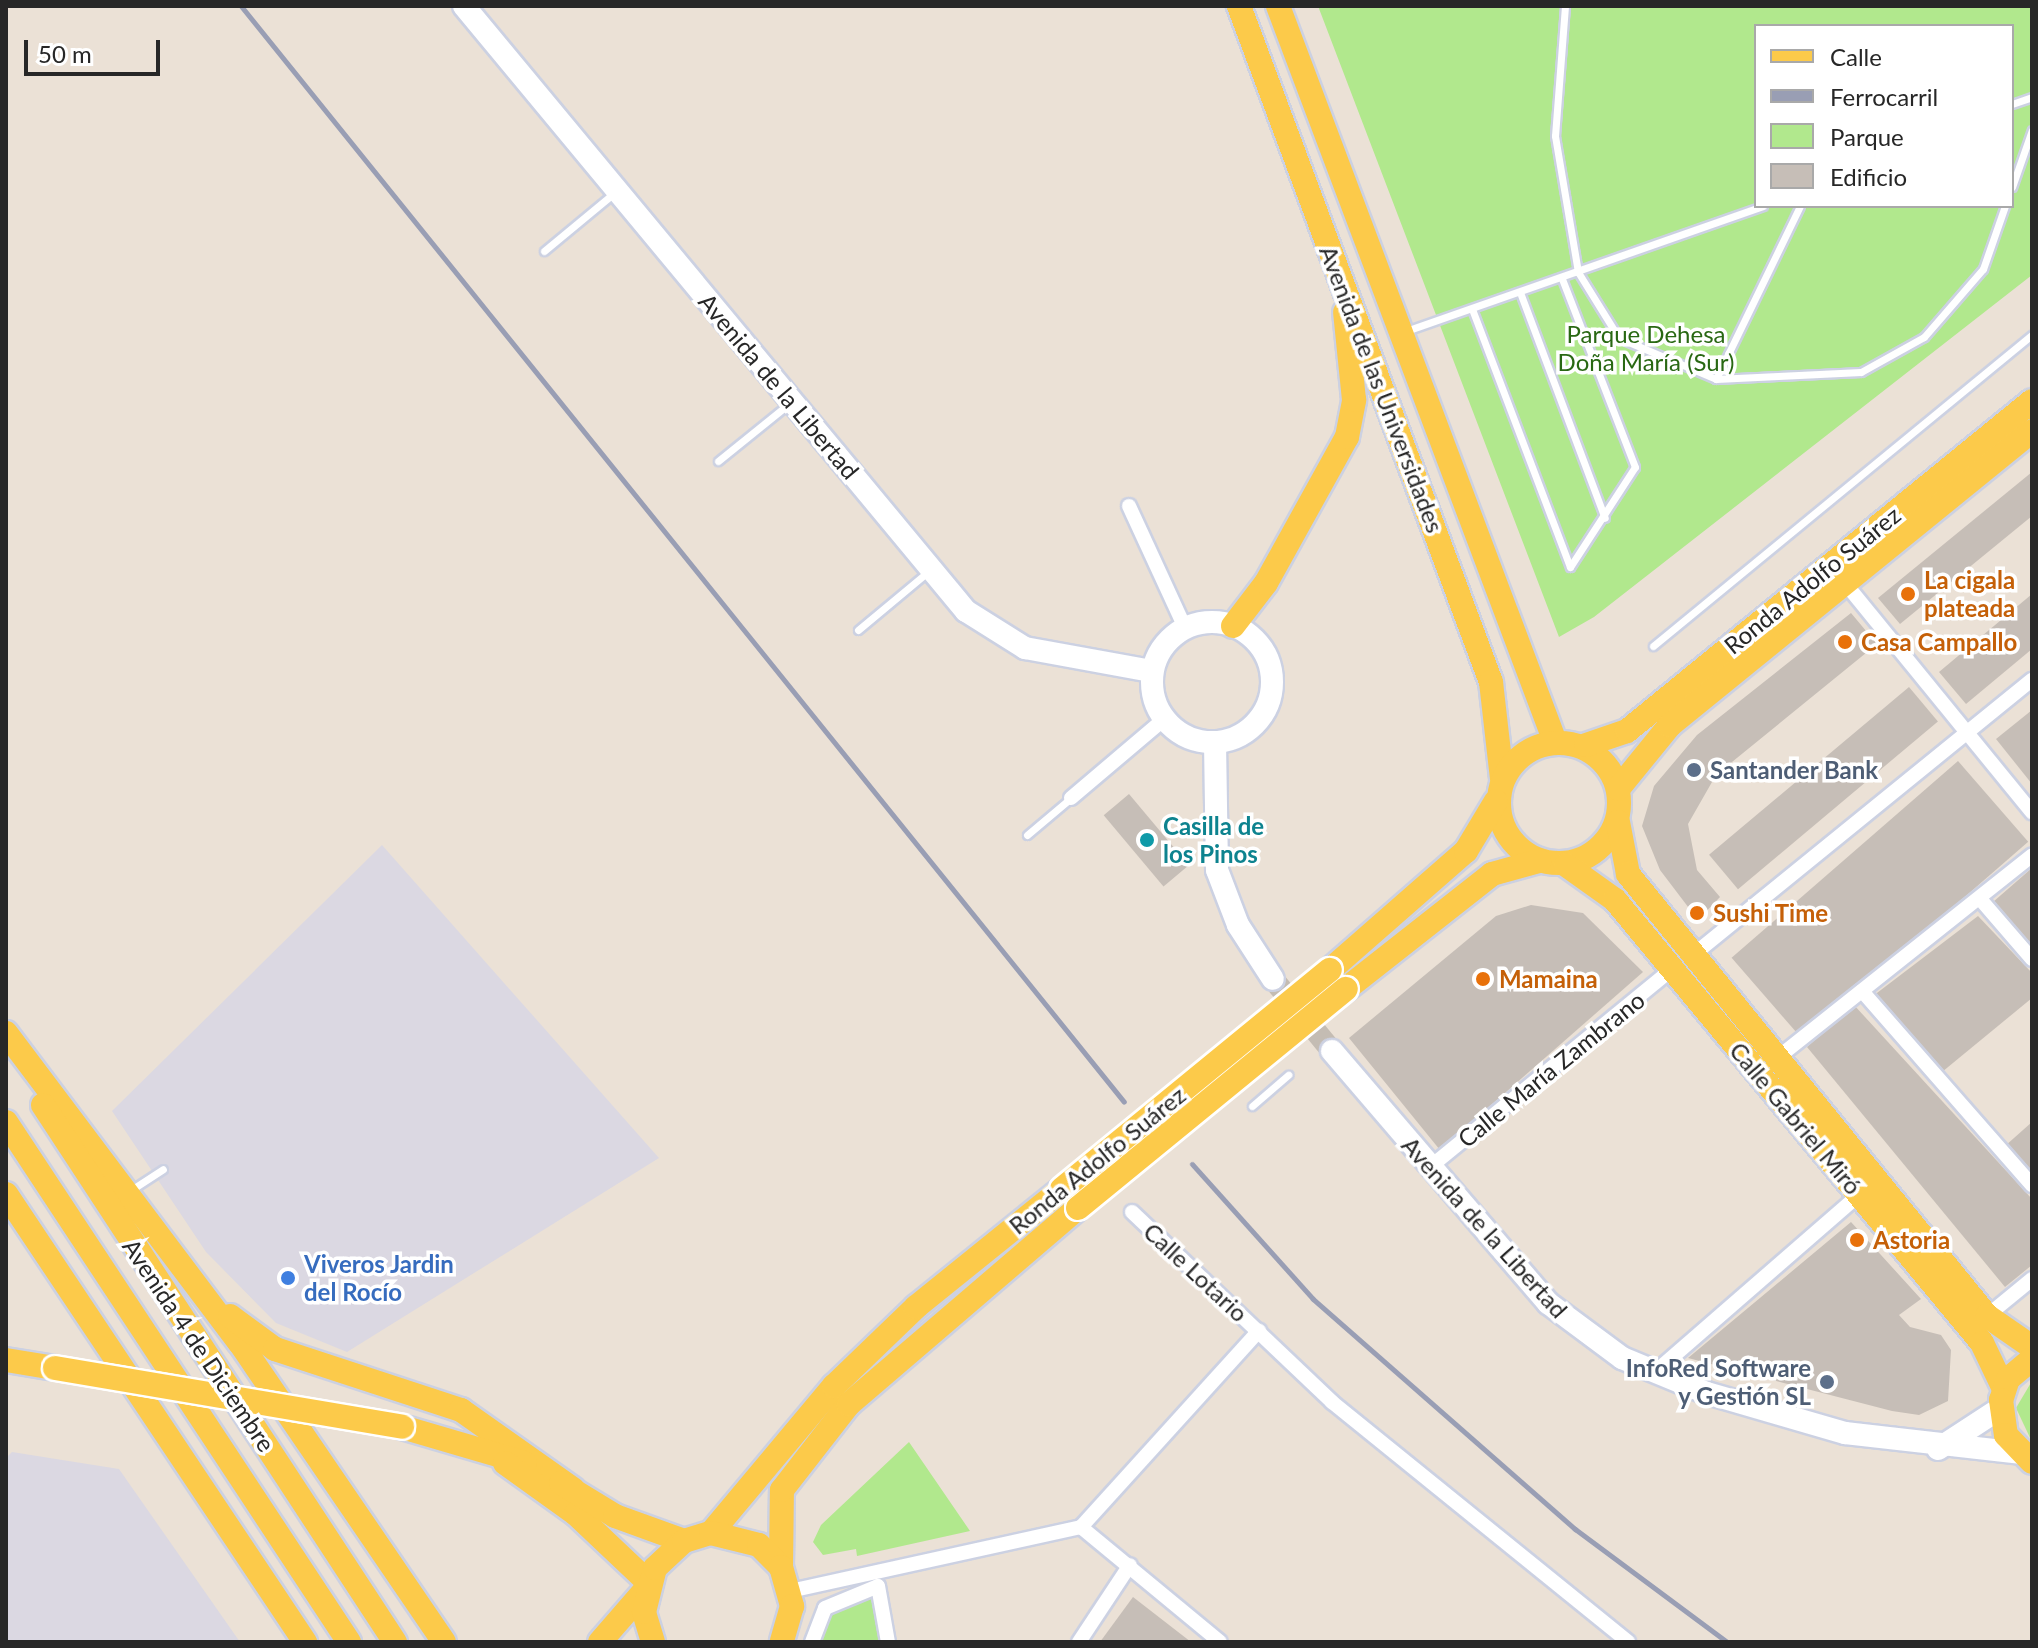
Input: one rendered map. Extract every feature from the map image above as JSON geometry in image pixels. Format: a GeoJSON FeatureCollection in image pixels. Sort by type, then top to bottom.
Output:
{"type":"FeatureCollection","features":[{"type":"Feature","properties":{"kind":"main road","name":"Avenida de la Libertad"},"geometry":{"type":"LineString","coordinates":[[464,6],[966,611],[1014,643],[1152,671]]}},
{"type":"Feature","properties":{"kind":"main road","name":"Avenida de las Universidades"},"geometry":{"type":"LineString","coordinates":[[1239,6],[1491,682],[1499,790]]}},
{"type":"Feature","properties":{"kind":"main road","name":"Avenida de las Universidades"},"geometry":{"type":"LineString","coordinates":[[1278,6],[1397,334],[1554,739]]}},
{"type":"Feature","properties":{"kind":"main road"},"geometry":{"type":"LineString","coordinates":[[1233,626],[1266,583],[1347,437],[1353,386],[1343,290]]}},
{"type":"Feature","properties":{"kind":"main road","name":"Ronda Adolfo Suárez"},"geometry":{"type":"LineString","coordinates":[[1586,745],[1627,731],[2032,401]]}},
{"type":"Feature","properties":{"kind":"main road","name":"Ronda Adolfo Suárez"},"geometry":{"type":"LineString","coordinates":[[1618,789],[1670,725],[2032,431]]}},
{"type":"Feature","properties":{"kind":"main road"},"geometry":{"type":"LineString","coordinates":[[1233,626],[1262,649],[1272,684],[1255,724],[1215,742],[1187,736],[1164,719],[1152,671],[1170,639],[1185,628],[1233,626]]}},
{"type":"Feature","properties":{"kind":"main road"},"geometry":{"type":"LineString","coordinates":[[1554,739],[1586,745],[1618,789],[1618,822],[1594,851],[1566,865],[1539,861],[1516,846],[1499,790],[1554,739]]}},
{"type":"Feature","properties":{"kind":"main road"},"geometry":{"type":"LineString","coordinates":[[1215,742],[1217,870],[1238,925],[1273,979]]}},
{"type":"Feature","properties":{"kind":"main road","name":"Ronda Adolfo Suárez"},"geometry":{"type":"LineString","coordinates":[[781,1567],[782,1490],[849,1404],[1338,980],[1466,851],[1499,790]]}},
{"type":"Feature","properties":{"kind":"main road","name":"Calle Gabriel Miró"},"geometry":{"type":"LineString","coordinates":[[1618,822],[1628,874],[1698,951],[1987,1316],[2032,1347]]}},
{"type":"Feature","properties":{"kind":"main road","name":"Ronda Adolfo Suárez"},"geometry":{"type":"LineString","coordinates":[[711,1533],[834,1386],[916,1307],[1062,1189],[1338,980],[1492,874],[1539,861]]}},
{"type":"Feature","properties":{"kind":"main road","name":"Calle Gabriel Miró"},"geometry":{"type":"LineString","coordinates":[[1566,865],[1615,900],[1982,1343],[2002,1399],[2006,1435],[2026,1458]]}},
{"type":"Feature","properties":{"kind":"main road"},"geometry":{"type":"LineString","coordinates":[[6,1033],[185,1271],[444,1642]]}},
{"type":"Feature","properties":{"kind":"main road","name":"Avenida 4 de Diciembre"},"geometry":{"type":"LineString","coordinates":[[6,1048],[395,1642]]}},
{"type":"Feature","properties":{"kind":"main road","name":"Avenida de la Libertad"},"geometry":{"type":"LineString","coordinates":[[1332,1051],[1429,1168],[1548,1303],[1654,1373],[1845,1433],[1937,1449],[2026,1458]]}},
{"type":"Feature","properties":{"kind":"main road","name":"Avenida 4 de Diciembre"},"geometry":{"type":"LineString","coordinates":[[6,1122],[349,1642]]}},
{"type":"Feature","properties":{"kind":"main road"},"geometry":{"type":"LineString","coordinates":[[6,1194],[305,1642]]}},
{"type":"Feature","properties":{"kind":"main road"},"geometry":{"type":"LineString","coordinates":[[6,1203],[35,1234]]}},
{"type":"Feature","properties":{"kind":"main road"},"geometry":{"type":"LineString","coordinates":[[185,1271],[275,1349],[461,1410],[615,1516],[684,1541]]}},
{"type":"Feature","properties":{"kind":"main road"},"geometry":{"type":"LineString","coordinates":[[1937,1449],[2002,1399],[2032,1359]]}},
{"type":"Feature","properties":{"kind":"main road"},"geometry":{"type":"LineString","coordinates":[[6,1360],[402,1427],[480,1446],[573,1489]]}},
{"type":"Feature","properties":{"kind":"main road"},"geometry":{"type":"LineString","coordinates":[[480,1446],[576,1514],[647,1585],[653,1642]]}},
{"type":"Feature","properties":{"kind":"main road"},"geometry":{"type":"LineString","coordinates":[[600,1642],[684,1541],[711,1533],[759,1545],[781,1567],[790,1591],[782,1642]]}},
{"type":"Feature","properties":{"kind":"main road"},"geometry":{"type":"LineString","coordinates":[[425,1613],[457,1642]]}},
{"type":"Feature","properties":{"kind":"street"},"geometry":{"type":"LineString","coordinates":[[1129,506],[1185,628]]}},
{"type":"Feature","properties":{"kind":"street"},"geometry":{"type":"LineString","coordinates":[[1845,583],[2032,812]]}},
{"type":"Feature","properties":{"kind":"street"},"geometry":{"type":"LineString","coordinates":[[1698,951],[2032,680]]}},
{"type":"Feature","properties":{"kind":"street"},"geometry":{"type":"LineString","coordinates":[[1071,798],[1164,719]]}},
{"type":"Feature","properties":{"kind":"street"},"geometry":{"type":"LineString","coordinates":[[1781,1055],[1981,900],[2032,855]]}},
{"type":"Feature","properties":{"kind":"street"},"geometry":{"type":"LineString","coordinates":[[1981,900],[2032,959]]}},
{"type":"Feature","properties":{"kind":"street","name":"Calle María Zambrano"},"geometry":{"type":"LineString","coordinates":[[1429,1168],[1672,969]]}},
{"type":"Feature","properties":{"kind":"street"},"geometry":{"type":"LineString","coordinates":[[1862,991],[2032,1185]]}},
{"type":"Feature","properties":{"kind":"street"},"geometry":{"type":"LineString","coordinates":[[1654,1373],[1859,1195]]}},
{"type":"Feature","properties":{"kind":"street","name":"Calle Lotario"},"geometry":{"type":"LineString","coordinates":[[1132,1212],[1332,1402],[1628,1642]]}},
{"type":"Feature","properties":{"kind":"street"},"geometry":{"type":"LineString","coordinates":[[1987,1316],[2032,1279]]}},
{"type":"Feature","properties":{"kind":"street"},"geometry":{"type":"LineString","coordinates":[[790,1591],[1081,1527],[1259,1331]]}},
{"type":"Feature","properties":{"kind":"street"},"geometry":{"type":"LineString","coordinates":[[6,1367],[43,1367]]}},
{"type":"Feature","properties":{"kind":"street"},"geometry":{"type":"LineString","coordinates":[[1081,1527],[1220,1642]]}},
{"type":"Feature","properties":{"kind":"street"},"geometry":{"type":"LineString","coordinates":[[1079,1642],[1130,1565]]}},
{"type":"Feature","properties":{"kind":"street"},"geometry":{"type":"LineString","coordinates":[[812,1642],[825,1608],[878,1586],[888,1642]]}},
{"type":"Feature","properties":{"kind":"lane"},"geometry":{"type":"LineString","coordinates":[[1565,6],[1555,136],[1578,272],[1619,338],[1716,379],[1861,372],[1924,337],[1983,269],[2004,208]]}},
{"type":"Feature","properties":{"kind":"lane"},"geometry":{"type":"LineString","coordinates":[[2014,181],[2032,130]]}},
{"type":"Feature","properties":{"kind":"lane"},"geometry":{"type":"LineString","coordinates":[[544,251],[617,191]]}},
{"type":"Feature","properties":{"kind":"lane"},"geometry":{"type":"LineString","coordinates":[[1397,334],[1521,295],[1757,208]]}},
{"type":"Feature","properties":{"kind":"lane"},"geometry":{"type":"LineString","coordinates":[[1716,379],[1799,208]]}},
{"type":"Feature","properties":{"kind":"lane"},"geometry":{"type":"LineString","coordinates":[[1472,309],[1570,567],[1605,518],[1635,467],[1562,279]]}},
{"type":"Feature","properties":{"kind":"lane"},"geometry":{"type":"LineString","coordinates":[[1521,295],[1605,518]]}},
{"type":"Feature","properties":{"kind":"lane"},"geometry":{"type":"LineString","coordinates":[[1653,646],[2032,335]]}},
{"type":"Feature","properties":{"kind":"lane"},"geometry":{"type":"LineString","coordinates":[[718,461],[792,401]]}},
{"type":"Feature","properties":{"kind":"lane"},"geometry":{"type":"LineString","coordinates":[[858,630],[930,570]]}},
{"type":"Feature","properties":{"kind":"lane"},"geometry":{"type":"LineString","coordinates":[[1027,835],[1071,798]]}},
{"type":"Feature","properties":{"kind":"lane"},"geometry":{"type":"LineString","coordinates":[[1252,1106],[1288,1075]]}},
{"type":"Feature","properties":{"kind":"lane"},"geometry":{"type":"LineString","coordinates":[[126,1193],[163,1169]]}},
{"type":"Feature","properties":{"kind":"shaded area"},"geometry":{"type":"Polygon","coordinates":[[[382,845],[659,1158],[347,1352],[276,1323],[206,1252],[112,1111],[382,845]]]}},
{"type":"Feature","properties":{"kind":"shaded area"},"geometry":{"type":"Polygon","coordinates":[[[12,1452],[119,1469],[240,1642],[6,1642],[6,1458],[12,1452]]]}},
{"type":"Feature","properties":{"kind":"green space","name":"Parque Dehesa Doña María (Sur)"},"geometry":{"type":"Polygon","coordinates":[[[1318,6],[2032,6],[2032,275],[1594,617],[1559,637],[1318,6]]]}},
{"type":"Feature","properties":{"kind":"green space"},"geometry":{"type":"Polygon","coordinates":[[[2032,1381],[2032,1442],[2016,1408],[2032,1381]]]}},
{"type":"Feature","properties":{"kind":"green space"},"geometry":{"type":"Polygon","coordinates":[[[909,1442],[970,1531],[857,1556],[856,1549],[823,1555],[813,1542],[821,1525],[909,1442]]]}},
{"type":"Feature","properties":{"kind":"green space"},"geometry":{"type":"Polygon","coordinates":[[[878,1586],[888,1642],[812,1642],[825,1608],[878,1586]]]}},
{"type":"Feature","properties":{"kind":"building"},"geometry":{"type":"Polygon","coordinates":[[[2032,472],[2032,516],[1900,624],[1878,598],[2032,472]]]}},
{"type":"Feature","properties":{"kind":"building"},"geometry":{"type":"Polygon","coordinates":[[[2032,594],[2032,649],[1966,704],[1939,672],[2032,594]]]}},
{"type":"Feature","properties":{"kind":"building"},"geometry":{"type":"Polygon","coordinates":[[[1851,613],[1877,644],[1716,775],[1688,824],[1697,870],[1720,897],[1698,920],[1660,870],[1642,826],[1654,786],[1697,735],[1851,613]]]}},
{"type":"Feature","properties":{"kind":"building"},"geometry":{"type":"Polygon","coordinates":[[[1909,687],[1938,721],[1738,889],[1709,855],[1909,687]]]}},
{"type":"Feature","properties":{"kind":"building"},"geometry":{"type":"Polygon","coordinates":[[[2032,710],[2032,784],[1996,739],[2032,710]]]}},
{"type":"Feature","properties":{"kind":"building"},"geometry":{"type":"Polygon","coordinates":[[[1958,761],[2028,842],[1802,1039],[1732,958],[1958,761]]]}},
{"type":"Feature","properties":{"kind":"building","name":"Casilla de los Pinos"},"geometry":{"type":"Polygon","coordinates":[[[1129,794],[1189,865],[1163,886],[1104,815],[1129,794]]]}},
{"type":"Feature","properties":{"kind":"building"},"geometry":{"type":"Polygon","coordinates":[[[2032,868],[2032,946],[1993,902],[2032,868]]]}},
{"type":"Feature","properties":{"kind":"building"},"geometry":{"type":"Polygon","coordinates":[[[1531,905],[1583,913],[1643,972],[1440,1150],[1349,1038],[1496,916],[1531,905]]]}},
{"type":"Feature","properties":{"kind":"building"},"geometry":{"type":"Polygon","coordinates":[[[1978,916],[2032,973],[2032,998],[1942,1072],[1873,996],[1978,916]]]}},
{"type":"Feature","properties":{"kind":"building"},"geometry":{"type":"Polygon","coordinates":[[[1854,1005],[2032,1199],[2032,1265],[2005,1287],[1807,1047],[1854,1005]]]}},
{"type":"Feature","properties":{"kind":"building"},"geometry":{"type":"Polygon","coordinates":[[[2032,1122],[2032,1175],[2005,1146],[2032,1122]]]}},
{"type":"Feature","properties":{"kind":"building"},"geometry":{"type":"Polygon","coordinates":[[[1851,1222],[1921,1299],[1899,1315],[1910,1327],[1941,1335],[1951,1350],[1948,1401],[1919,1415],[1892,1411],[1688,1358],[1851,1222]]]}},
{"type":"Feature","properties":{"kind":"building"},"geometry":{"type":"Polygon","coordinates":[[[1133,1597],[1191,1642],[1100,1642],[1133,1597]]]}},
{"type":"Feature","properties":{"kind":"tunnel"},"geometry":{"type":"LineString","coordinates":[[1273,979],[1332,1051]]}},
{"type":"Feature","properties":{"kind":"railway"},"geometry":{"type":"LineString","coordinates":[[241,6],[1124,1102]]}},
{"type":"Feature","properties":{"kind":"railway"},"geometry":{"type":"LineString","coordinates":[[1192,1164],[1313,1299],[1575,1529],[1727,1642]]}},
{"type":"Feature","properties":{"kind":"place","name":"La cigala plateada"},"geometry":{"type":"Point","coordinates":[1908,594]}},
{"type":"Feature","properties":{"kind":"place","name":"Casa Campallo"},"geometry":{"type":"Point","coordinates":[1845,642]}},
{"type":"Feature","properties":{"kind":"place","name":"Santander Bank"},"geometry":{"type":"Point","coordinates":[1694,770]}},
{"type":"Feature","properties":{"kind":"place","name":"Casilla de los Pinos"},"geometry":{"type":"Point","coordinates":[1147,840]}},
{"type":"Feature","properties":{"kind":"place","name":"Sushi Time"},"geometry":{"type":"Point","coordinates":[1697,913]}},
{"type":"Feature","properties":{"kind":"place","name":"Mamaina"},"geometry":{"type":"Point","coordinates":[1483,979]}},
{"type":"Feature","properties":{"kind":"place","name":"Astoria"},"geometry":{"type":"Point","coordinates":[1857,1240]}},
{"type":"Feature","properties":{"kind":"place","name":"Viveros Jardin del Rocío"},"geometry":{"type":"Point","coordinates":[288,1278]}},
{"type":"Feature","properties":{"kind":"place","name":"InfoRed Software y Gestión SL"},"geometry":{"type":"Point","coordinates":[1827,1382]}}]}
